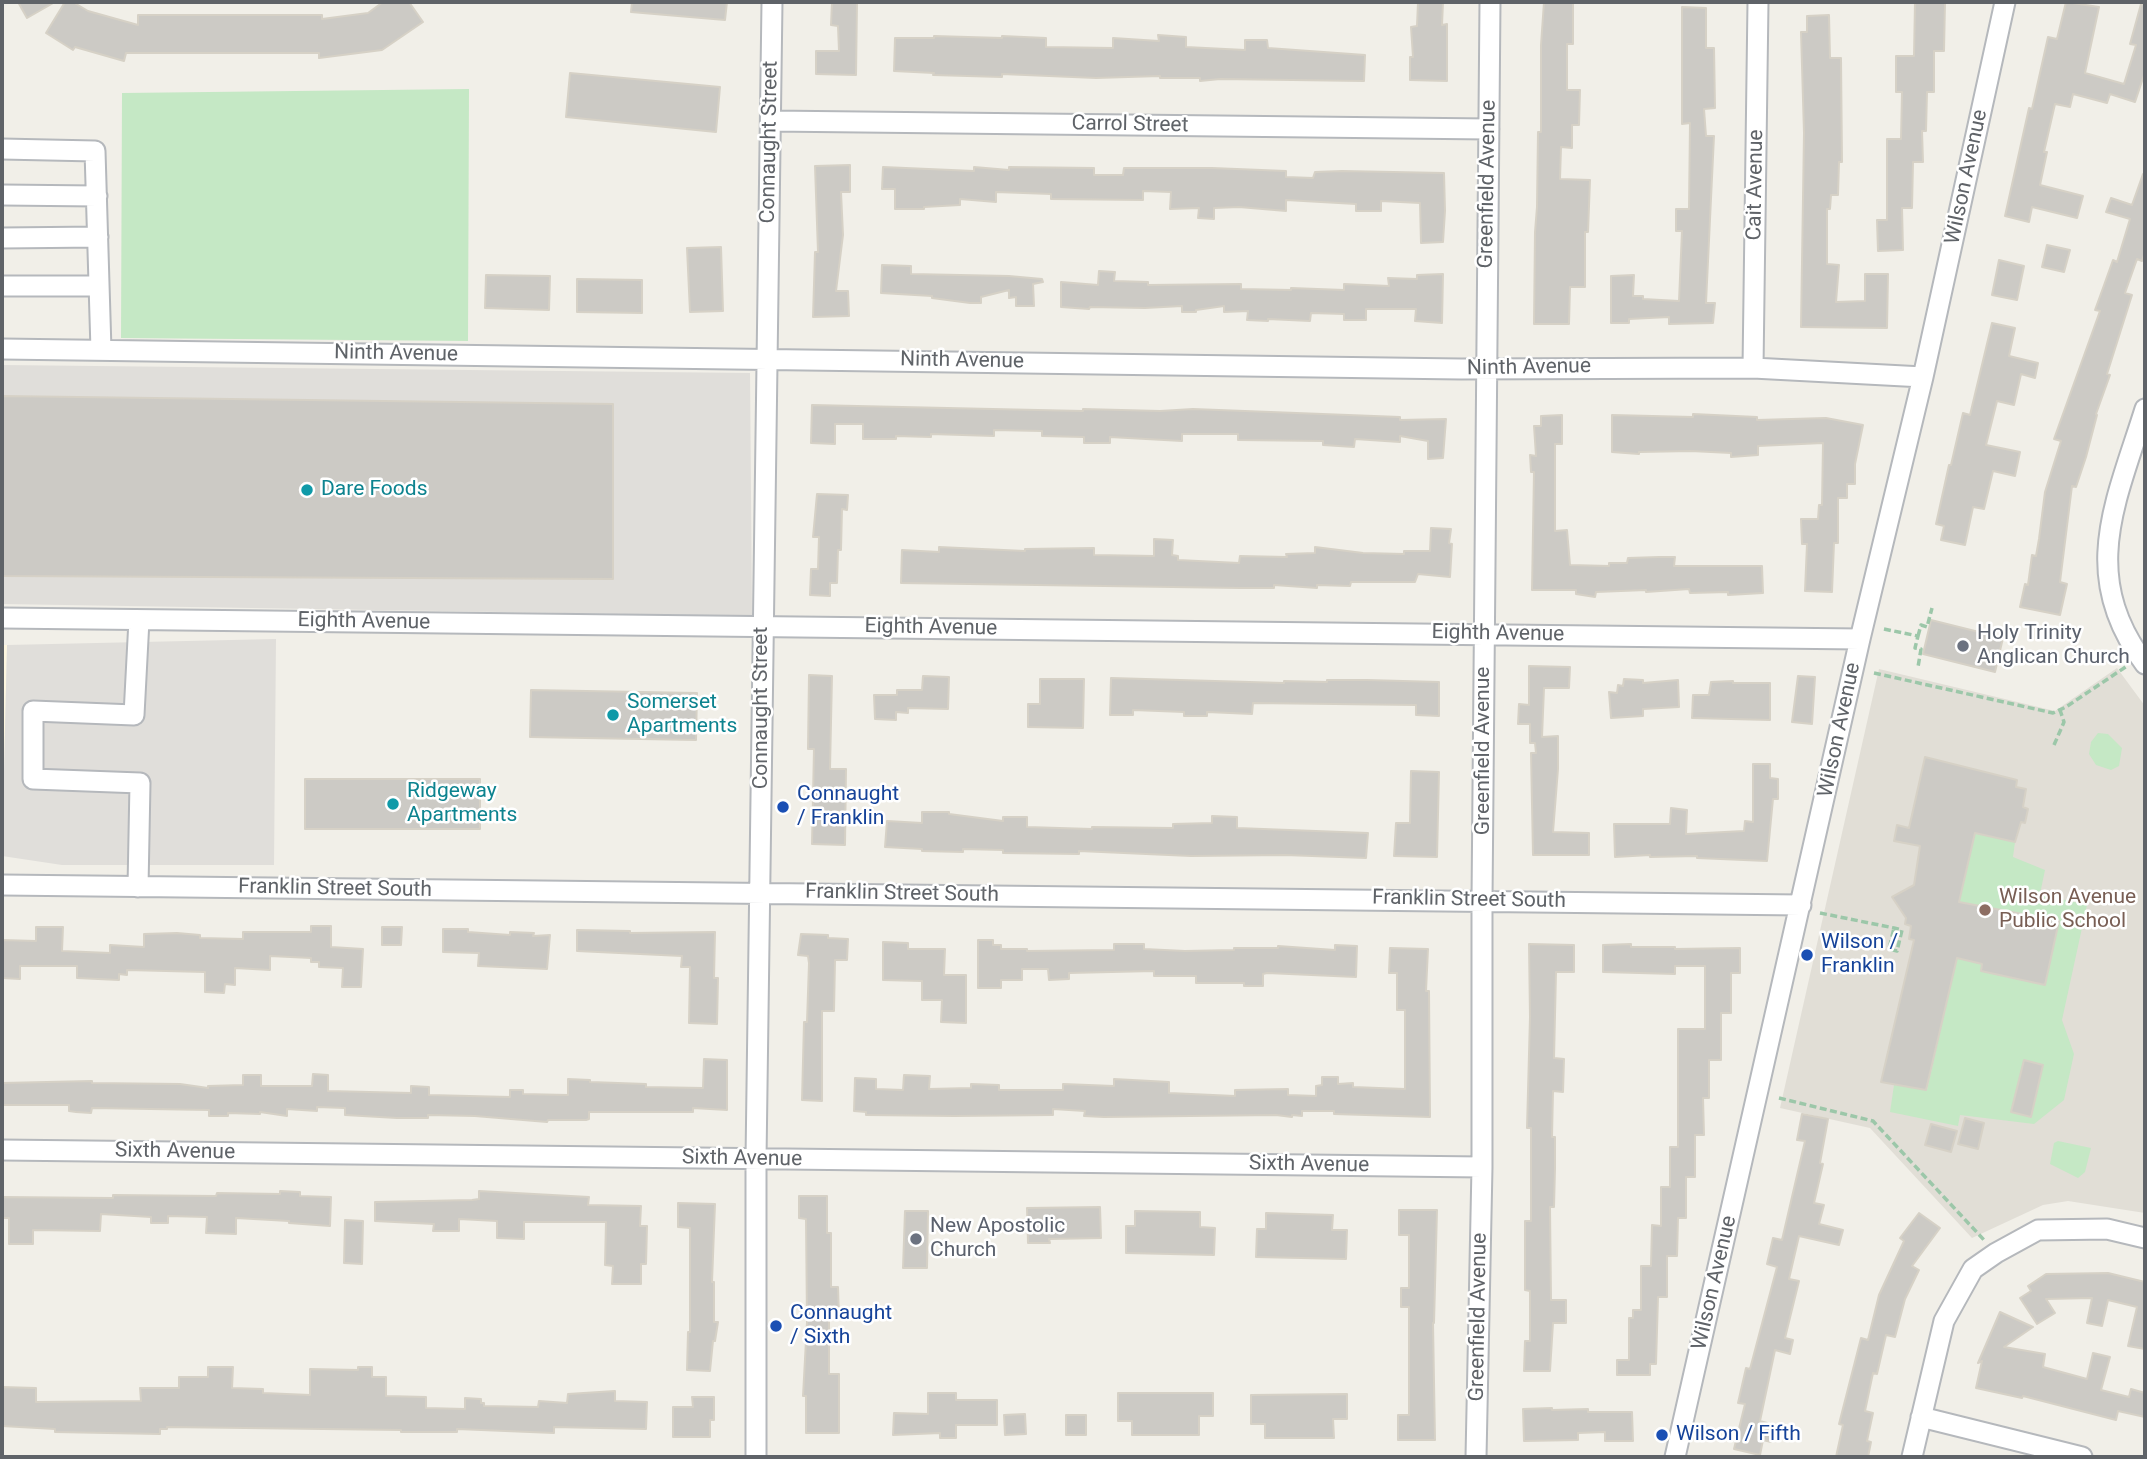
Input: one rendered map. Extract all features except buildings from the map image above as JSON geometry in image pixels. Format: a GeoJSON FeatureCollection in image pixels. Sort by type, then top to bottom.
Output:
{"type":"FeatureCollection","features":[{"type":"Feature","properties":{"kind":"street","name":"Connaught Street"},"geometry":{"type":"LineString","coordinates":[[756,1457],[756,1159],[772,2]]}},
{"type":"Feature","properties":{"kind":"street","name":"Greenfield Avenue"},"geometry":{"type":"LineString","coordinates":[[1476,1457],[1482,1167],[1490,2]]}},
{"type":"Feature","properties":{"kind":"street","name":"Cait Avenue"},"geometry":{"type":"LineString","coordinates":[[1753,368],[1758,2]]}},
{"type":"Feature","properties":{"kind":"street","name":"Wilson Avenue"},"geometry":{"type":"LineString","coordinates":[[1675,1457],[1860,639],[1923,377],[2005,2]]}},
{"type":"Feature","properties":{"kind":"street","name":"Carrol Street"},"geometry":{"type":"LineString","coordinates":[[771,121],[1489,129]]}},
{"type":"Feature","properties":{"kind":"street"},"geometry":{"type":"LineString","coordinates":[[2,149],[96,151],[101,350]]}},
{"type":"Feature","properties":{"kind":"street"},"geometry":{"type":"LineString","coordinates":[[2,195],[97,196]]}},
{"type":"Feature","properties":{"kind":"street"},"geometry":{"type":"LineString","coordinates":[[2,238],[98,237]]}},
{"type":"Feature","properties":{"kind":"street"},"geometry":{"type":"LineString","coordinates":[[2,286],[99,286]]}},
{"type":"Feature","properties":{"kind":"street","name":"Ninth Avenue"},"geometry":{"type":"LineString","coordinates":[[2,349],[1486,369],[1753,368],[1923,377]]}},
{"type":"Feature","properties":{"kind":"street"},"geometry":{"type":"LineString","coordinates":[[2143,660],[2121,625],[2111,591],[2106,554],[2111,516],[2145,409]]}},
{"type":"Feature","properties":{"kind":"street","name":"Eighth Avenue"},"geometry":{"type":"LineString","coordinates":[[2,618],[1860,639]]}},
{"type":"Feature","properties":{"kind":"street"},"geometry":{"type":"LineString","coordinates":[[138,887],[140,783],[33,779],[33,711],[134,715],[139,620]]}},
{"type":"Feature","properties":{"kind":"street","name":"Franklin Street South"},"geometry":{"type":"LineString","coordinates":[[2,885],[1801,905]]}},
{"type":"Feature","properties":{"kind":"street","name":"Sixth Avenue"},"geometry":{"type":"LineString","coordinates":[[2,1150],[1482,1167]]}},
{"type":"Feature","properties":{"kind":"street"},"geometry":{"type":"LineString","coordinates":[[1912,1457],[1944,1321],[1973,1269],[2038,1230],[2107,1229],[2145,1238]]}},
{"type":"Feature","properties":{"kind":"street"},"geometry":{"type":"LineString","coordinates":[[1921,1418],[2082,1457]]}},
{"type":"Feature","properties":{"kind":"path"},"geometry":{"type":"LineString","coordinates":[[1918,667],[1921,649],[1915,648],[1921,625],[1927,627],[1932,608]]}},
{"type":"Feature","properties":{"kind":"path"},"geometry":{"type":"LineString","coordinates":[[1884,629],[1918,636]]}},
{"type":"Feature","properties":{"kind":"path"},"geometry":{"type":"LineString","coordinates":[[1874,673],[2053,713],[2143,660]]}},
{"type":"Feature","properties":{"kind":"path"},"geometry":{"type":"LineString","coordinates":[[2054,745],[2064,722],[2060,710]]}},
{"type":"Feature","properties":{"kind":"path"},"geometry":{"type":"LineString","coordinates":[[1820,913],[1894,928],[1902,930],[1897,951],[1889,949],[1894,928]]}},
{"type":"Feature","properties":{"kind":"path"},"geometry":{"type":"LineString","coordinates":[[1779,1098],[1873,1121],[1987,1242]]}},
{"type":"Feature","properties":{"kind":"shaded area","name":"Dare Foods"},"geometry":{"type":"Polygon","coordinates":[[[2,365],[750,373],[752,616],[2,604],[2,365]]]}},
{"type":"Feature","properties":{"kind":"shaded area"},"geometry":{"type":"Polygon","coordinates":[[[276,639],[274,865],[62,865],[2,856],[7,645],[276,639]]]}},
{"type":"Feature","properties":{"kind":"shaded area"},"geometry":{"type":"Polygon","coordinates":[[[2,645],[7,645],[2,856],[2,645]]]}},
{"type":"Feature","properties":{"kind":"shaded area","name":"Wilson Avenue Public School"},"geometry":{"type":"Polygon","coordinates":[[[2117,668],[2145,706],[2145,1213],[2068,1201],[2043,1205],[1972,1238],[1870,1128],[1780,1108],[1879,669],[2055,711],[2117,668]]]}},
{"type":"Feature","properties":{"kind":"green space"},"geometry":{"type":"Polygon","coordinates":[[[469,89],[468,341],[121,338],[122,93],[469,89]]]}},
{"type":"Feature","properties":{"kind":"green space"},"geometry":{"type":"Polygon","coordinates":[[[2098,733],[2108,734],[2122,748],[2119,766],[2111,770],[2096,765],[2089,754],[2091,742],[2098,733]]]}},
{"type":"Feature","properties":{"kind":"green space"},"geometry":{"type":"Polygon","coordinates":[[[1975,833],[2015,842],[2013,857],[2045,870],[2040,894],[2087,905],[2062,1020],[2074,1054],[2064,1100],[2034,1124],[1960,1115],[1958,1126],[1890,1112],[1894,1085],[1927,1090],[1957,958],[1982,964],[1981,971],[2045,984],[2059,921],[1959,902],[1975,833]]]}},
{"type":"Feature","properties":{"kind":"green space"},"geometry":{"type":"Polygon","coordinates":[[[2058,1141],[2091,1148],[2085,1172],[2078,1178],[2050,1164],[2054,1143],[2058,1141]]]}},
{"type":"Feature","properties":{"kind":"place","name":"Dare Foods"},"geometry":{"type":"Point","coordinates":[307,490]}},
{"type":"Feature","properties":{"kind":"place","name":"Holy Trinity Anglican Church"},"geometry":{"type":"Point","coordinates":[1963,646]}},
{"type":"Feature","properties":{"kind":"place","name":"Somerset Apartments"},"geometry":{"type":"Point","coordinates":[613,715]}},
{"type":"Feature","properties":{"kind":"place","name":"Ridgeway Apartments"},"geometry":{"type":"Point","coordinates":[393,804]}},
{"type":"Feature","properties":{"kind":"place","name":"Connaught / Franklin"},"geometry":{"type":"Point","coordinates":[783,807]}},
{"type":"Feature","properties":{"kind":"place","name":"Wilson Avenue Public School"},"geometry":{"type":"Point","coordinates":[1985,910]}},
{"type":"Feature","properties":{"kind":"place","name":"Wilson / Franklin"},"geometry":{"type":"Point","coordinates":[1807,955]}},
{"type":"Feature","properties":{"kind":"place","name":"New Apostolic Church"},"geometry":{"type":"Point","coordinates":[916,1239]}},
{"type":"Feature","properties":{"kind":"place","name":"Connaught / Sixth"},"geometry":{"type":"Point","coordinates":[776,1326]}},
{"type":"Feature","properties":{"kind":"place","name":"Wilson / Fifth"},"geometry":{"type":"Point","coordinates":[1662,1435]}}]}
